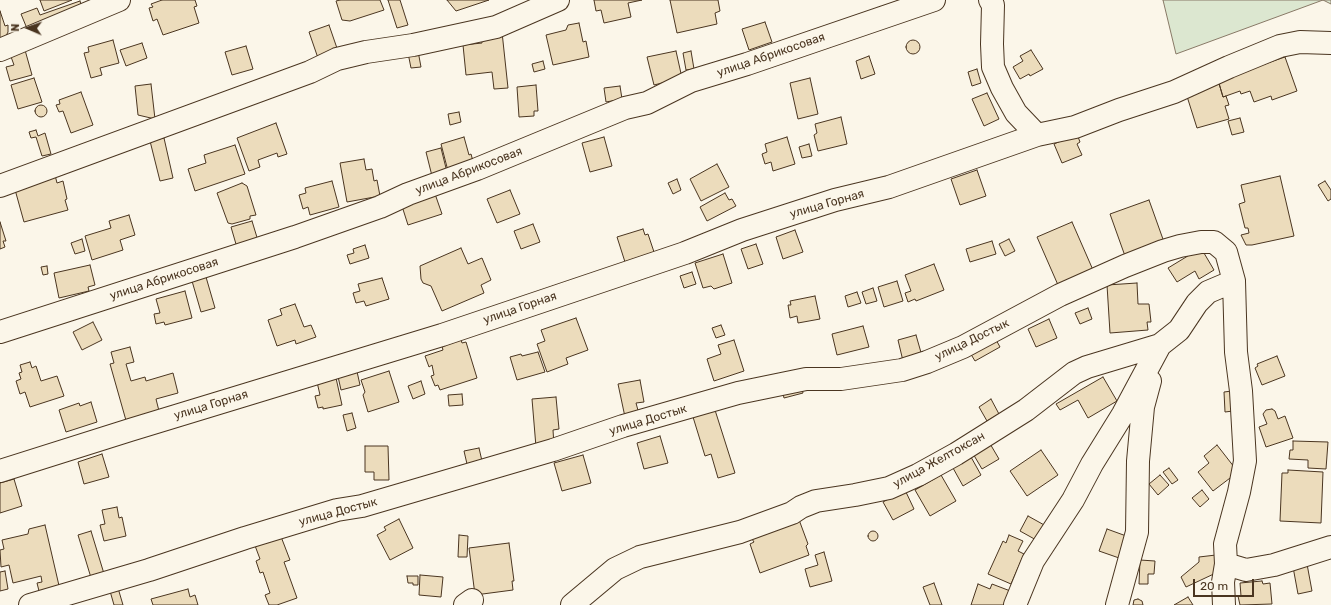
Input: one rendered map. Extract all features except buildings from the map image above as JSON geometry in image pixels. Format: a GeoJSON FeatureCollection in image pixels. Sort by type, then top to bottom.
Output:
{"type":"FeatureCollection","features":[{"type":"Feature","properties":{"kind":"street"},"geometry":{"type":"LineString","coordinates":[[0,50],[119,0]]}},
{"type":"Feature","properties":{"kind":"street"},"geometry":{"type":"LineString","coordinates":[[0,186],[310,72],[337,59],[366,52],[413,45],[496,27],[558,0]]}},
{"type":"Feature","properties":{"kind":"street","name":"улица Абрикосовая"},"geometry":{"type":"LineString","coordinates":[[0,332],[184,274],[373,210],[408,194],[477,170],[625,108],[647,103],[691,82],[934,0]]}},
{"type":"Feature","properties":{"kind":"street"},"geometry":{"type":"LineString","coordinates":[[990,0],[993,5],[992,44],[994,67],[1002,88],[1016,113],[1037,136]]}},
{"type":"Feature","properties":{"kind":"street","name":"улица Горная"},"geometry":{"type":"LineString","coordinates":[[0,471],[442,335],[685,253],[742,230],[835,200],[889,187],[1037,136],[1075,127],[1119,110],[1174,92],[1280,46],[1300,42],[1331,43]]}},
{"type":"Feature","properties":{"kind":"street","name":"улица Достык"},"geometry":{"type":"LineString","coordinates":[[30,605],[149,570],[337,510],[378,501],[553,450],[623,426],[738,393],[806,379],[841,379],[902,370],[915,366],[963,347],[1002,325],[1075,288],[1131,263],[1163,251],[1201,242],[1214,242],[1226,252],[1234,281],[1236,352],[1241,391],[1245,461],[1239,492],[1225,544],[1226,564],[1223,582],[1224,605]]}},
{"type":"Feature","properties":{"kind":"street","name":"улица Желтоксан"},"geometry":{"type":"LineString","coordinates":[[572,605],[615,569],[640,558],[740,532],[792,513],[800,507],[816,501],[889,488],[918,475],[1019,414],[1074,372],[1160,345],[1179,330],[1197,303],[1208,292],[1234,281]]}},
{"type":"Feature","properties":{"kind":"street"},"geometry":{"type":"LineString","coordinates":[[1015,605],[1033,561],[1073,500],[1092,464],[1123,414],[1160,345]]}},
{"type":"Feature","properties":{"kind":"street"},"geometry":{"type":"LineString","coordinates":[[1117,605],[1137,532],[1138,461],[1143,407],[1160,345]]}},
{"type":"Feature","properties":{"kind":"street"},"geometry":{"type":"LineString","coordinates":[[1226,564],[1246,570],[1274,565],[1331,547]]}},
{"type":"Feature","properties":{"kind":"green space"},"geometry":{"type":"Polygon","coordinates":[[[1163,0],[1323,0],[1176,54],[1163,0]]]}},
{"type":"Feature","properties":{"kind":"green space"},"geometry":{"type":"Polygon","coordinates":[[[1323,0],[1331,0],[1331,4],[1323,0]]]}}]}
